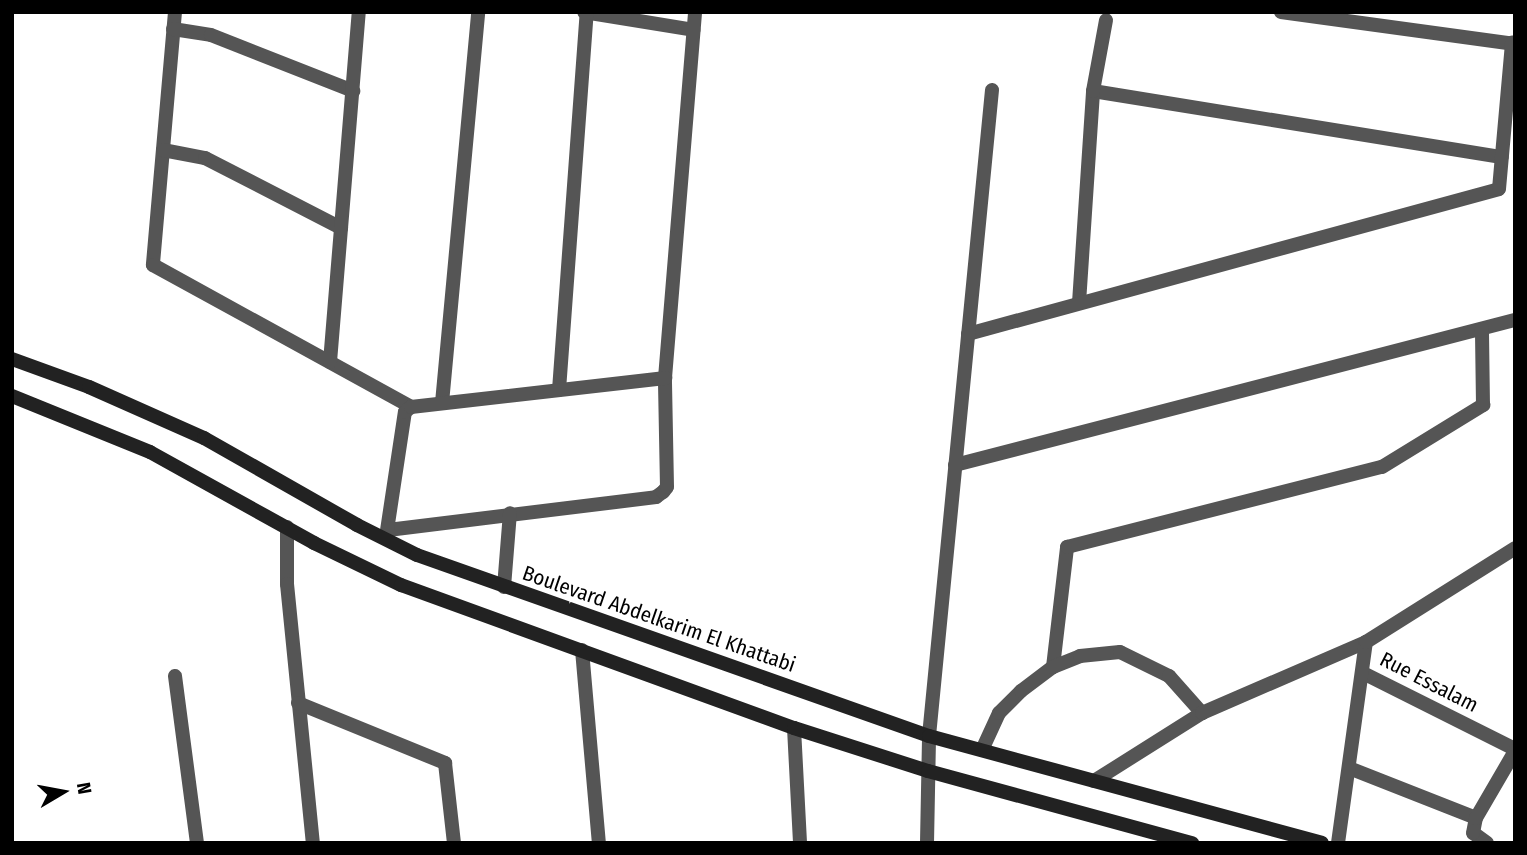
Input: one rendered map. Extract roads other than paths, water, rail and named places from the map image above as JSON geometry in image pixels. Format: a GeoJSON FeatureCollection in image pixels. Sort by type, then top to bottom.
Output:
{"type":"FeatureCollection","features":[{"type":"Feature","properties":{"kind":"street"},"geometry":{"type":"LineString","coordinates":[[175,12],[153,265],[411,407]]}},
{"type":"Feature","properties":{"kind":"street"},"geometry":{"type":"LineString","coordinates":[[330,362],[359,12]]}},
{"type":"Feature","properties":{"kind":"street"},"geometry":{"type":"LineString","coordinates":[[442,403],[478,12]]}},
{"type":"Feature","properties":{"kind":"street"},"geometry":{"type":"LineString","coordinates":[[559,390],[585,12],[694,30]]}},
{"type":"Feature","properties":{"kind":"street"},"geometry":{"type":"LineString","coordinates":[[666,378],[411,407],[405,412],[387,536],[510,513],[656,497],[667,487],[666,378],[695,12]]}},
{"type":"Feature","properties":{"kind":"street"},"geometry":{"type":"LineString","coordinates":[[968,334],[1499,189],[1513,43],[1282,12]]}},
{"type":"Feature","properties":{"kind":"street"},"geometry":{"type":"LineString","coordinates":[[1079,303],[1093,91],[1106,20]]}},
{"type":"Feature","properties":{"kind":"street"},"geometry":{"type":"LineString","coordinates":[[173,29],[211,36],[352,91]]}},
{"type":"Feature","properties":{"kind":"street"},"geometry":{"type":"LineString","coordinates":[[927,843],[929,736],[992,90]]}},
{"type":"Feature","properties":{"kind":"street"},"geometry":{"type":"LineString","coordinates":[[1093,91],[1502,157]]}},
{"type":"Feature","properties":{"kind":"street"},"geometry":{"type":"LineString","coordinates":[[163,150],[205,158],[341,228]]}},
{"type":"Feature","properties":{"kind":"street"},"geometry":{"type":"LineString","coordinates":[[956,465],[1515,320]]}},
{"type":"Feature","properties":{"kind":"street"},"geometry":{"type":"LineString","coordinates":[[1053,667],[1067,547],[1382,467],[1483,405],[1482,329]]}},
{"type":"Feature","properties":{"kind":"street","name":"Boulevard Abdelkarim El Khattabi"},"geometry":{"type":"LineString","coordinates":[[12,359],[101,392],[204,438],[387,536],[504,587],[929,736],[1322,843]]}},
{"type":"Feature","properties":{"kind":"street"},"geometry":{"type":"LineString","coordinates":[[12,396],[150,452],[287,527],[401,585],[794,728],[928,771],[1192,843]]}},
{"type":"Feature","properties":{"kind":"street"},"geometry":{"type":"LineString","coordinates":[[504,587],[510,513]]}},
{"type":"Feature","properties":{"kind":"street"},"geometry":{"type":"LineString","coordinates":[[287,527],[287,584],[313,843]]}},
{"type":"Feature","properties":{"kind":"street"},"geometry":{"type":"LineString","coordinates":[[1094,780],[1202,713],[1366,642],[1515,548]]}},
{"type":"Feature","properties":{"kind":"street"},"geometry":{"type":"LineString","coordinates":[[1338,843],[1366,642]]}},
{"type":"Feature","properties":{"kind":"street"},"geometry":{"type":"LineString","coordinates":[[582,650],[599,843]]}},
{"type":"Feature","properties":{"kind":"street"},"geometry":{"type":"LineString","coordinates":[[982,750],[999,713],[1021,691],[1053,667],[1080,656],[1120,652],[1169,676],[1202,713]]}},
{"type":"Feature","properties":{"kind":"street","name":"Rue Essalam"},"geometry":{"type":"LineString","coordinates":[[1363,673],[1515,750]]}},
{"type":"Feature","properties":{"kind":"street"},"geometry":{"type":"LineString","coordinates":[[175,676],[197,843]]}},
{"type":"Feature","properties":{"kind":"street"},"geometry":{"type":"LineString","coordinates":[[298,703],[444,763],[454,843]]}},
{"type":"Feature","properties":{"kind":"street"},"geometry":{"type":"LineString","coordinates":[[794,728],[800,843]]}},
{"type":"Feature","properties":{"kind":"street"},"geometry":{"type":"LineString","coordinates":[[1487,843],[1473,832],[1476,818],[1515,750]]}},
{"type":"Feature","properties":{"kind":"street"},"geometry":{"type":"LineString","coordinates":[[1349,768],[1476,818]]}}]}
